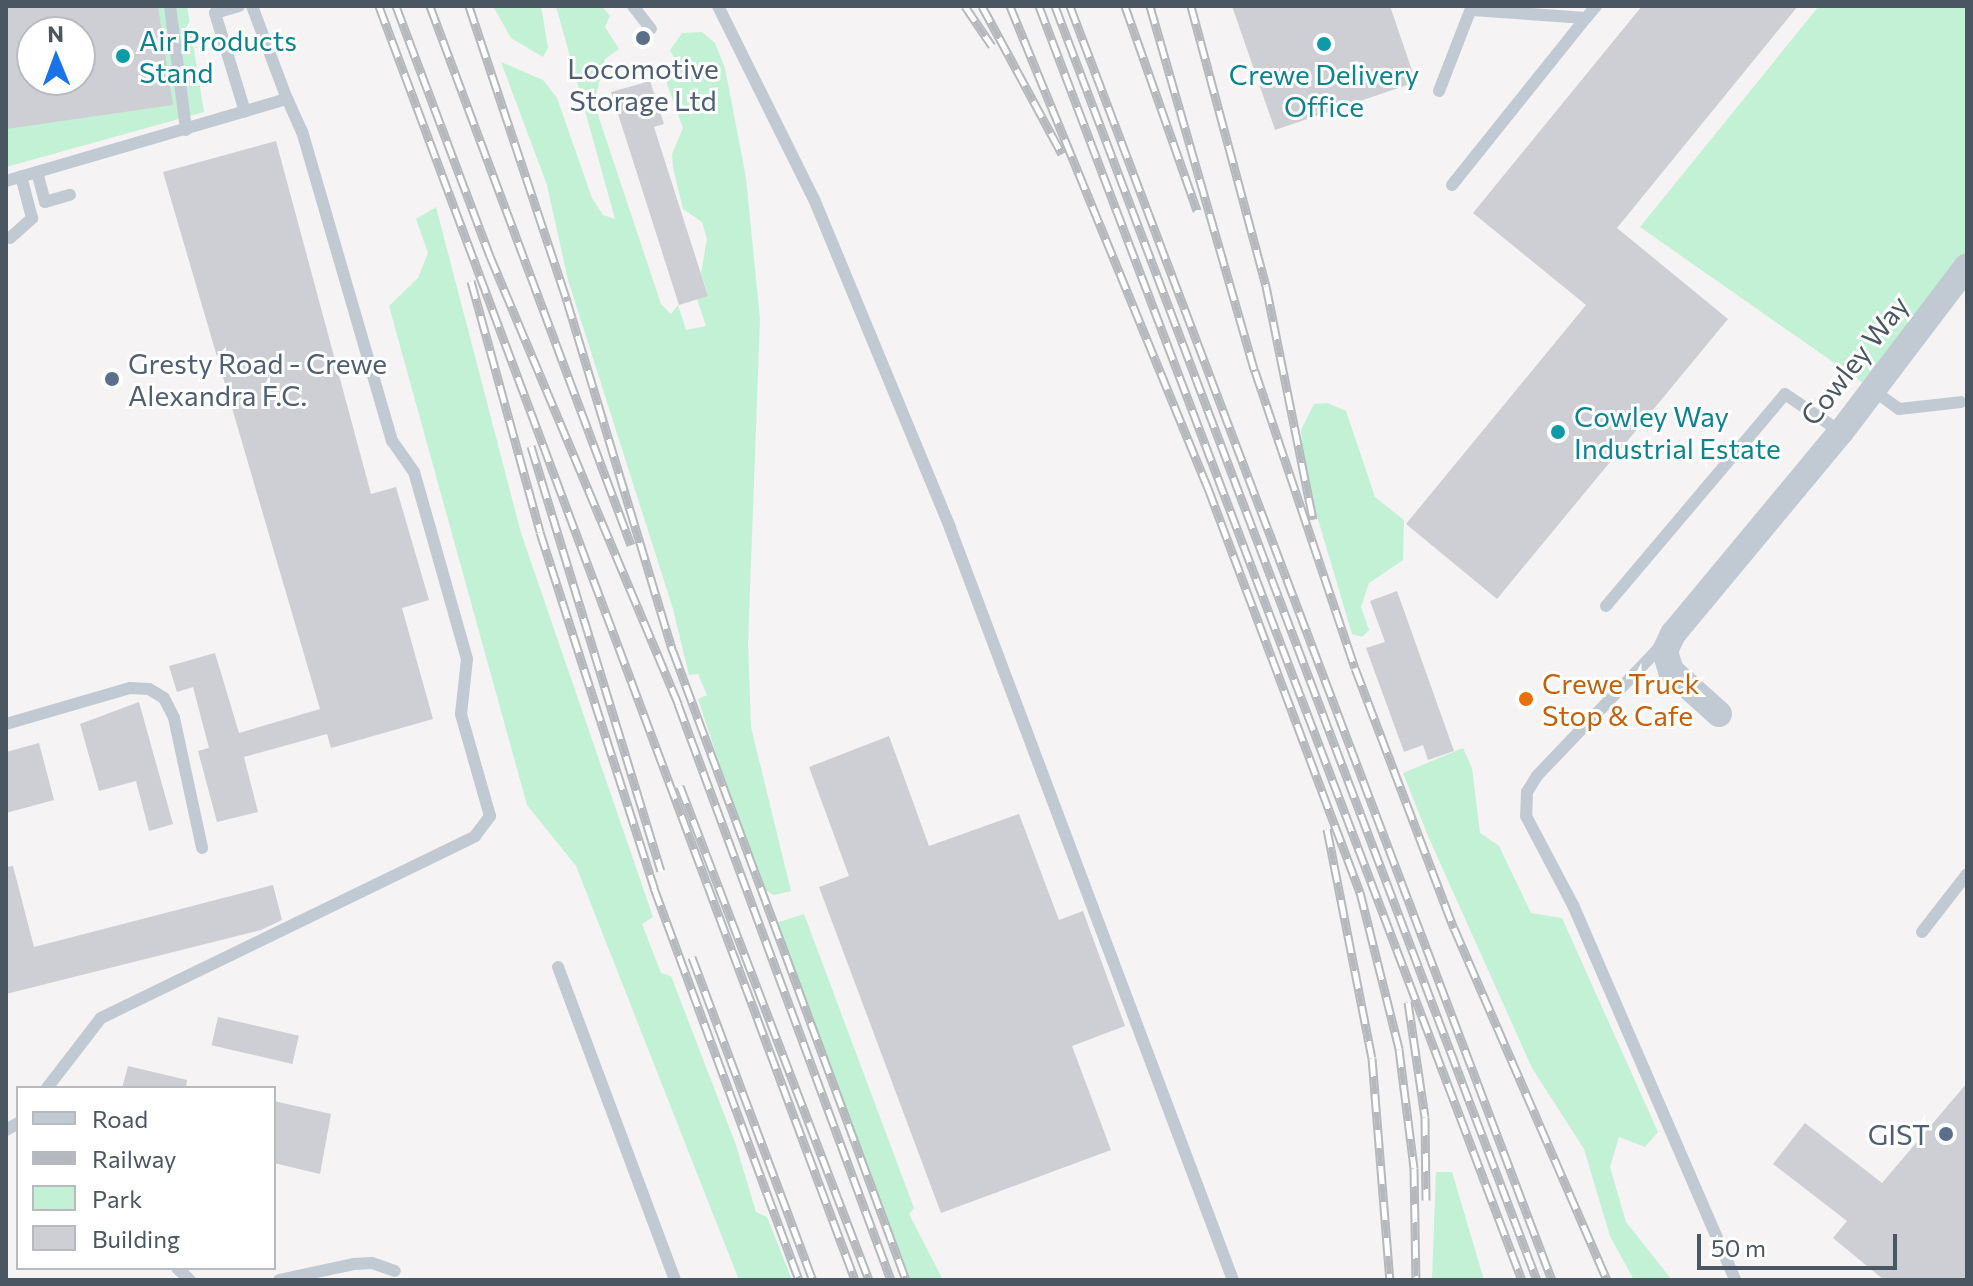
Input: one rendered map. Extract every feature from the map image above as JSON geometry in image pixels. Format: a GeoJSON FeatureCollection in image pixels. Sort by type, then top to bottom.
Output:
{"type":"FeatureCollection","features":[{"type":"Feature","properties":{"kind":"street","name":"Cowley Way"},"geometry":{"type":"LineString","coordinates":[[1673,634],[1841,432],[1967,266]]}},
{"type":"Feature","properties":{"kind":"street"},"geometry":{"type":"LineString","coordinates":[[1673,634],[1665,651],[1671,671],[1719,714]]}},
{"type":"Feature","properties":{"kind":"lane"},"geometry":{"type":"LineString","coordinates":[[170,6],[186,130]]}},
{"type":"Feature","properties":{"kind":"lane"},"geometry":{"type":"LineString","coordinates":[[239,6],[215,13],[245,112]]}},
{"type":"Feature","properties":{"kind":"lane"},"geometry":{"type":"LineString","coordinates":[[49,1086],[101,1018],[475,836],[490,816],[461,714],[467,659],[418,486],[392,441],[302,132],[252,6]]}},
{"type":"Feature","properties":{"kind":"lane"},"geometry":{"type":"LineString","coordinates":[[633,6],[651,29]]}},
{"type":"Feature","properties":{"kind":"lane"},"geometry":{"type":"LineString","coordinates":[[718,6],[814,199],[950,528],[1233,1280]]}},
{"type":"Feature","properties":{"kind":"lane"},"geometry":{"type":"LineString","coordinates":[[1452,185],[1596,6]]}},
{"type":"Feature","properties":{"kind":"lane"},"geometry":{"type":"LineString","coordinates":[[1439,91],[1472,8],[1586,18]]}},
{"type":"Feature","properties":{"kind":"lane"},"geometry":{"type":"LineString","coordinates":[[6,181],[287,99]]}},
{"type":"Feature","properties":{"kind":"lane"},"geometry":{"type":"LineString","coordinates":[[37,172],[45,202],[70,195]]}},
{"type":"Feature","properties":{"kind":"lane"},"geometry":{"type":"LineString","coordinates":[[10,238],[32,218],[21,176]]}},
{"type":"Feature","properties":{"kind":"lane"},"geometry":{"type":"LineString","coordinates":[[1873,390],[1899,409],[1961,402]]}},
{"type":"Feature","properties":{"kind":"lane"},"geometry":{"type":"LineString","coordinates":[[1606,606],[1785,394],[1841,432]]}},
{"type":"Feature","properties":{"kind":"lane"},"geometry":{"type":"LineString","coordinates":[[1673,634],[1537,776],[1527,792],[1526,816],[1573,905],[1735,1280]]}},
{"type":"Feature","properties":{"kind":"lane"},"geometry":{"type":"LineString","coordinates":[[6,724],[130,688],[149,689],[164,698],[174,718],[202,848]]}},
{"type":"Feature","properties":{"kind":"lane"},"geometry":{"type":"LineString","coordinates":[[1922,932],[1967,874]]}},
{"type":"Feature","properties":{"kind":"lane"},"geometry":{"type":"LineString","coordinates":[[558,967],[675,1280]]}},
{"type":"Feature","properties":{"kind":"lane"},"geometry":{"type":"LineString","coordinates":[[279,1280],[354,1264],[372,1263],[395,1271]]}},
{"type":"Feature","properties":{"kind":"green space"},"geometry":{"type":"Polygon","coordinates":[[[6,6],[187,6],[204,112],[6,167],[6,6]]]}},
{"type":"Feature","properties":{"kind":"green space"},"geometry":{"type":"Polygon","coordinates":[[[493,6],[541,6],[548,48],[543,57],[511,38],[493,6]]]}},
{"type":"Feature","properties":{"kind":"green space"},"geometry":{"type":"Polygon","coordinates":[[[556,6],[602,6],[610,16],[605,27],[619,49],[605,59],[594,103],[661,304],[671,314],[678,305],[686,330],[706,326],[697,299],[708,295],[701,273],[707,239],[702,222],[683,209],[673,168],[672,154],[683,128],[667,84],[667,69],[675,59],[670,50],[682,33],[702,32],[715,43],[725,68],[746,178],[760,319],[748,643],[751,727],[791,891],[774,895],[765,890],[724,778],[698,699],[707,695],[698,674],[689,675],[673,609],[568,280],[547,185],[501,62],[543,80],[557,98],[592,198],[603,215],[615,219],[556,6]]]}},
{"type":"Feature","properties":{"kind":"green space"},"geometry":{"type":"Polygon","coordinates":[[[1819,6],[1967,6],[1967,272],[1873,390],[1640,227],[1819,6]]]}},
{"type":"Feature","properties":{"kind":"green space"},"geometry":{"type":"Polygon","coordinates":[[[436,207],[521,533],[653,917],[642,924],[661,973],[671,976],[736,1145],[756,1212],[767,1217],[792,1280],[739,1280],[576,866],[527,805],[389,306],[418,278],[428,253],[416,219],[436,207]]]}},
{"type":"Feature","properties":{"kind":"green space"},"geometry":{"type":"Polygon","coordinates":[[[1327,403],[1346,411],[1375,497],[1404,520],[1403,560],[1369,583],[1361,607],[1369,630],[1362,637],[1352,634],[1304,472],[1301,430],[1314,404],[1327,403]]]}},
{"type":"Feature","properties":{"kind":"green space"},"geometry":{"type":"Polygon","coordinates":[[[1463,748],[1472,768],[1480,833],[1499,846],[1531,913],[1562,918],[1658,1132],[1645,1147],[1619,1137],[1610,1167],[1626,1222],[1672,1280],[1634,1280],[1610,1236],[1584,1149],[1532,1068],[1403,773],[1463,748]]]}},
{"type":"Feature","properties":{"kind":"green space"},"geometry":{"type":"Polygon","coordinates":[[[804,914],[914,1208],[909,1214],[943,1280],[911,1280],[838,1094],[776,923],[804,914]]]}},
{"type":"Feature","properties":{"kind":"green space"},"geometry":{"type":"Polygon","coordinates":[[[1436,1172],[1452,1172],[1484,1280],[1432,1280],[1436,1172]]]}},
{"type":"Feature","properties":{"kind":"building","name":"Air Products Stand"},"geometry":{"type":"Polygon","coordinates":[[[6,6],[158,6],[173,105],[6,129],[6,6]]]}},
{"type":"Feature","properties":{"kind":"building","name":"Crewe Delivery Office"},"geometry":{"type":"Polygon","coordinates":[[[1232,6],[1390,6],[1416,82],[1275,130],[1232,6]]]}},
{"type":"Feature","properties":{"kind":"building"},"geometry":{"type":"Polygon","coordinates":[[[1642,6],[1798,6],[1617,228],[1728,319],[1497,599],[1406,524],[1586,305],[1473,213],[1642,6]]]}},
{"type":"Feature","properties":{"kind":"building"},"geometry":{"type":"Polygon","coordinates":[[[650,81],[664,124],[654,127],[708,296],[679,305],[611,92],[650,81]]]}},
{"type":"Feature","properties":{"kind":"building"},"geometry":{"type":"Polygon","coordinates":[[[276,141],[371,494],[396,487],[429,600],[402,608],[433,719],[331,748],[327,734],[244,757],[258,812],[217,822],[198,751],[209,748],[193,687],[177,692],[169,666],[215,653],[239,733],[320,709],[163,172],[276,141]]]}},
{"type":"Feature","properties":{"kind":"building"},"geometry":{"type":"Polygon","coordinates":[[[1397,591],[1454,751],[1428,760],[1423,745],[1404,752],[1366,648],[1385,642],[1370,601],[1397,591]]]}},
{"type":"Feature","properties":{"kind":"building"},"geometry":{"type":"Polygon","coordinates":[[[139,702],[173,824],[149,831],[136,781],[99,791],[80,724],[139,702]]]}},
{"type":"Feature","properties":{"kind":"building"},"geometry":{"type":"Polygon","coordinates":[[[889,736],[929,846],[1019,814],[1059,920],[1083,911],[1125,1026],[1072,1046],[1111,1150],[941,1213],[819,887],[849,876],[809,767],[889,736]]]}},
{"type":"Feature","properties":{"kind":"building"},"geometry":{"type":"Polygon","coordinates":[[[39,743],[54,800],[6,813],[6,752],[39,743]]]}},
{"type":"Feature","properties":{"kind":"building"},"geometry":{"type":"Polygon","coordinates":[[[13,866],[34,947],[273,885],[282,920],[261,930],[6,994],[6,867],[13,866]]]}},
{"type":"Feature","properties":{"kind":"building"},"geometry":{"type":"Polygon","coordinates":[[[218,1017],[299,1036],[292,1064],[211,1045],[218,1017]]]}},
{"type":"Feature","properties":{"kind":"building"},"geometry":{"type":"Polygon","coordinates":[[[128,1066],[187,1080],[186,1086],[123,1086],[128,1066]]]}},
{"type":"Feature","properties":{"kind":"building"},"geometry":{"type":"Polygon","coordinates":[[[1967,1083],[1967,1280],[1884,1280],[1833,1238],[1847,1221],[1773,1164],[1805,1123],[1882,1183],[1967,1083]]]}},
{"type":"Feature","properties":{"kind":"building"},"geometry":{"type":"Polygon","coordinates":[[[276,1101],[331,1114],[320,1174],[276,1163],[276,1101]]]}},
{"type":"Feature","properties":{"kind":"railway"},"geometry":{"type":"LineString","coordinates":[[379,6],[855,1280]]}},
{"type":"Feature","properties":{"kind":"railway"},"geometry":{"type":"LineString","coordinates":[[396,6],[490,256],[678,704],[891,1280]]}},
{"type":"Feature","properties":{"kind":"railway"},"geometry":{"type":"LineString","coordinates":[[430,6],[631,545]]}},
{"type":"Feature","properties":{"kind":"railway"},"geometry":{"type":"LineString","coordinates":[[469,6],[567,301],[673,651],[906,1280]]}},
{"type":"Feature","properties":{"kind":"railway"},"geometry":{"type":"LineString","coordinates":[[965,6],[992,46]]}},
{"type":"Feature","properties":{"kind":"railway"},"geometry":{"type":"LineString","coordinates":[[982,6],[1062,154]]}},
{"type":"Feature","properties":{"kind":"railway"},"geometry":{"type":"LineString","coordinates":[[1010,6],[1208,488],[1360,892],[1399,1049],[1414,1168],[1416,1280]]}},
{"type":"Feature","properties":{"kind":"railway"},"geometry":{"type":"LineString","coordinates":[[1039,6],[1522,1280]]}},
{"type":"Feature","properties":{"kind":"railway"},"geometry":{"type":"LineString","coordinates":[[1055,6],[1537,1280]]}},
{"type":"Feature","properties":{"kind":"railway"},"geometry":{"type":"LineString","coordinates":[[1070,6],[1552,1280]]}},
{"type":"Feature","properties":{"kind":"railway"},"geometry":{"type":"LineString","coordinates":[[1125,6],[1197,211]]}},
{"type":"Feature","properties":{"kind":"railway"},"geometry":{"type":"LineString","coordinates":[[1150,6],[1255,371],[1355,668],[1454,928],[1607,1280]]}},
{"type":"Feature","properties":{"kind":"railway"},"geometry":{"type":"LineString","coordinates":[[1191,6],[1266,286],[1313,519]]}},
{"type":"Feature","properties":{"kind":"railway"},"geometry":{"type":"LineString","coordinates":[[471,281],[540,532],[654,888],[799,1280]]}},
{"type":"Feature","properties":{"kind":"railway"},"geometry":{"type":"LineString","coordinates":[[531,446],[661,871]]}},
{"type":"Feature","properties":{"kind":"railway"},"geometry":{"type":"LineString","coordinates":[[680,786],[869,1280]]}},
{"type":"Feature","properties":{"kind":"railway"},"geometry":{"type":"LineString","coordinates":[[1327,829],[1372,1058],[1390,1280]]}},
{"type":"Feature","properties":{"kind":"railway"},"geometry":{"type":"LineString","coordinates":[[692,957],[813,1280]]}},
{"type":"Feature","properties":{"kind":"railway"},"geometry":{"type":"LineString","coordinates":[[1408,1002],[1425,1117],[1426,1200]]}},
{"type":"Feature","properties":{"kind":"place","name":"Locomotive Storage Ltd"},"geometry":{"type":"Point","coordinates":[643,38]}},
{"type":"Feature","properties":{"kind":"place","name":"Crewe Delivery Office"},"geometry":{"type":"Point","coordinates":[1324,44]}},
{"type":"Feature","properties":{"kind":"place","name":"Air Products Stand"},"geometry":{"type":"Point","coordinates":[123,56]}},
{"type":"Feature","properties":{"kind":"place","name":"Gresty Road - Crewe Alexandra F.C."},"geometry":{"type":"Point","coordinates":[112,379]}},
{"type":"Feature","properties":{"kind":"place","name":"Cowley Way Industrial Estate"},"geometry":{"type":"Point","coordinates":[1558,432]}},
{"type":"Feature","properties":{"kind":"place","name":"Crewe Truck Stop & Cafe"},"geometry":{"type":"Point","coordinates":[1526,699]}},
{"type":"Feature","properties":{"kind":"place","name":"GIST"},"geometry":{"type":"Point","coordinates":[1946,1134]}}]}
